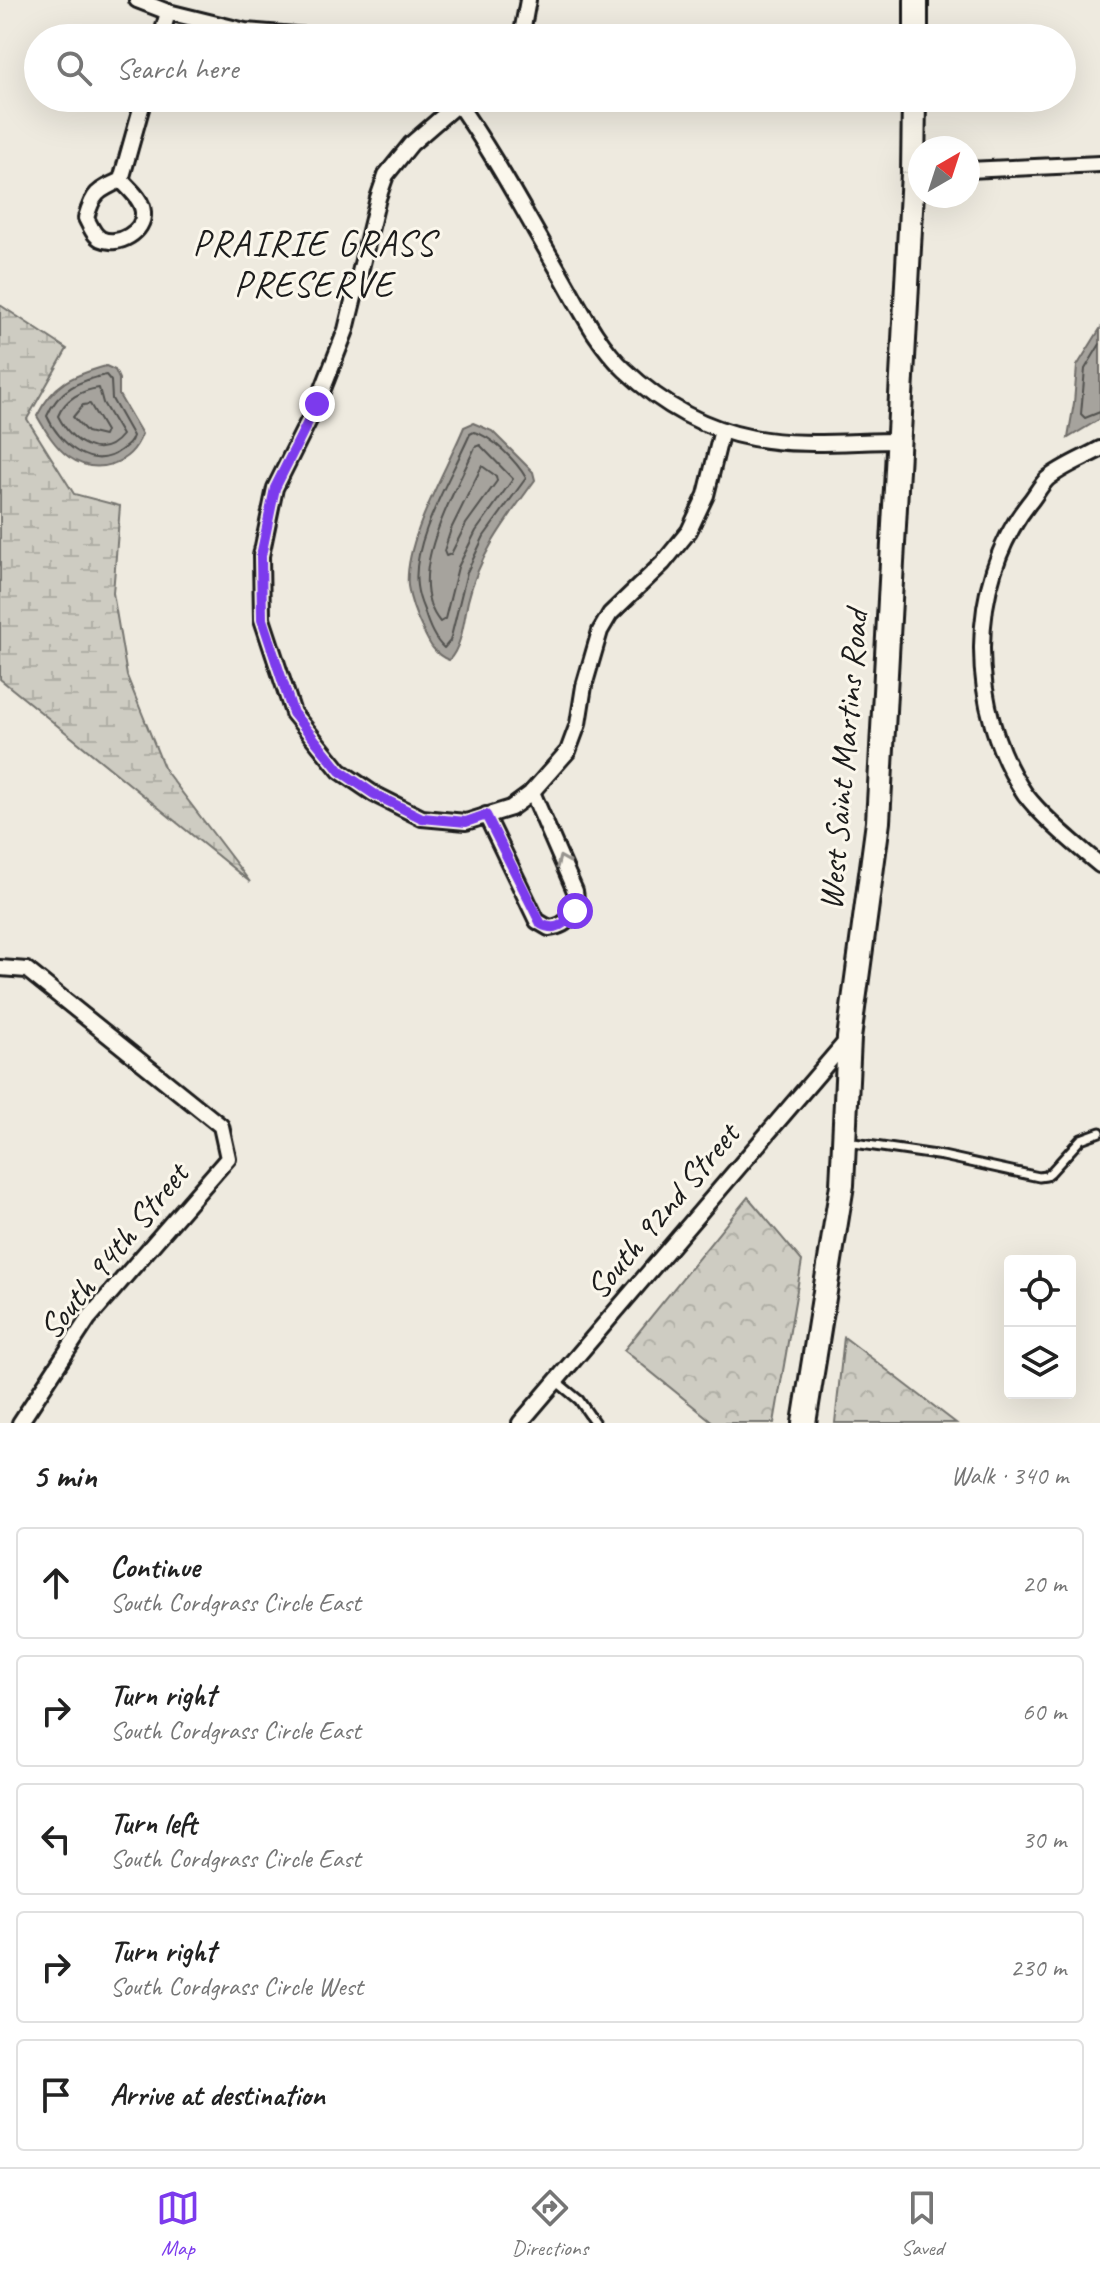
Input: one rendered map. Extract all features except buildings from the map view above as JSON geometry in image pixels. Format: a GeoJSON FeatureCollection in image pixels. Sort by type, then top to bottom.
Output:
{"type":"FeatureCollection","features":[{"type":"Feature","properties":{"kind":"main road"},"geometry":{"type":"LineString","coordinates":[[916,0],[916,24]]}},
{"type":"Feature","properties":{"kind":"main road","name":"West Saint Martins Road"},"geometry":{"type":"LineString","coordinates":[[914,112],[915,136]]}},
{"type":"Feature","properties":{"kind":"main road","name":"West Saint Martins Road"},"geometry":{"type":"LineString","coordinates":[[804,1423],[842,1185],[849,1038],[878,822],[914,208]]}},
{"type":"Feature","properties":{"kind":"street"},"geometry":{"type":"LineString","coordinates":[[137,0],[168,12],[217,24]]}},
{"type":"Feature","properties":{"kind":"street"},"geometry":{"type":"LineString","coordinates":[[524,24],[528,0]]}},
{"type":"Feature","properties":{"kind":"street"},"geometry":{"type":"LineString","coordinates":[[165,24],[168,12]]}},
{"type":"Feature","properties":{"kind":"street"},"geometry":{"type":"LineString","coordinates":[[121,180],[140,112]]}},
{"type":"Feature","properties":{"kind":"street"},"geometry":{"type":"LineString","coordinates":[[445,112],[411,144],[386,175],[346,330],[317,404],[275,488],[261,556],[262,619],[293,713],[340,771],[374,794],[422,818],[466,822],[511,808],[532,792],[568,751],[578,724],[584,686],[605,622],[663,563],[689,531],[706,495],[722,430]]}},
{"type":"Feature","properties":{"kind":"street"},"geometry":{"type":"LineString","coordinates":[[465,112],[595,334],[624,370],[661,399],[693,419],[754,438],[899,441]]}},
{"type":"Feature","properties":{"kind":"street"},"geometry":{"type":"LineString","coordinates":[[980,169],[1100,164]]}},
{"type":"Feature","properties":{"kind":"street"},"geometry":{"type":"LineString","coordinates":[[121,180],[139,201],[142,218],[132,234],[120,241],[101,239],[86,218],[91,200],[103,188],[121,180]]}},
{"type":"Feature","properties":{"kind":"street"},"geometry":{"type":"LineString","coordinates":[[1100,449],[1048,479],[1011,526],[990,579],[981,641],[987,702],[999,747],[1026,795],[1100,865]]}},
{"type":"Feature","properties":{"kind":"street"},"geometry":{"type":"LineString","coordinates":[[486,815],[537,921],[549,928],[563,925],[575,911],[575,891],[532,792]]}},
{"type":"Feature","properties":{"kind":"street","name":"South 94th Street"},"geometry":{"type":"LineString","coordinates":[[0,968],[27,970],[221,1126],[228,1158],[88,1319],[20,1423]]}},
{"type":"Feature","properties":{"kind":"street","name":"South 92nd Street"},"geometry":{"type":"LineString","coordinates":[[520,1423],[849,1038]]}},
{"type":"Feature","properties":{"kind":"lane"},"geometry":{"type":"LineString","coordinates":[[844,1142],[922,1152],[1039,1177],[1051,1172],[1081,1139],[1100,1132]]}},
{"type":"Feature","properties":{"kind":"lane"},"geometry":{"type":"LineString","coordinates":[[556,1381],[579,1400],[595,1423]]}},
{"type":"Feature","properties":{"kind":"green space"},"geometry":{"type":"Polygon","coordinates":[[[0,305],[67,349],[27,419],[74,494],[120,506],[113,593],[127,676],[165,770],[250,882],[0,679],[0,305]]]}},
{"type":"Feature","properties":{"kind":"green space"},"geometry":{"type":"Polygon","coordinates":[[[748,1197],[802,1261],[774,1423],[714,1423],[624,1350],[748,1197]]]}},
{"type":"Feature","properties":{"kind":"green space"},"geometry":{"type":"Polygon","coordinates":[[[844,1337],[956,1423],[835,1423],[844,1337]]]}},
{"type":"Feature","properties":{"kind":"water"},"geometry":{"type":"Polygon","coordinates":[[[1100,329],[1100,419],[1068,438],[1077,366],[1100,329]]]}},
{"type":"Feature","properties":{"kind":"water"},"geometry":{"type":"Polygon","coordinates":[[[106,366],[115,370],[119,379],[119,395],[142,434],[137,445],[121,460],[90,466],[64,453],[37,416],[50,396],[65,382],[106,366]]]}},
{"type":"Feature","properties":{"kind":"water"},"geometry":{"type":"Polygon","coordinates":[[[473,423],[492,431],[533,472],[535,480],[495,538],[479,568],[460,640],[449,660],[432,647],[420,623],[408,586],[409,568],[419,527],[428,506],[464,427],[473,423]]]}},
{"type":"Feature","properties":{"kind":"district","name":"PRAIRIE GRASS PRESERVE"},"geometry":{"type":"Point","coordinates":[314,264]}},
{"type":"Feature","properties":{"kind":"route"},"geometry":{"type":"LineString","coordinates":[[317,404],[275,488],[261,556],[262,619],[293,713],[340,771],[374,794],[422,818],[466,822],[486,815],[541,924],[549,928],[563,925],[575,911]]}}]}
